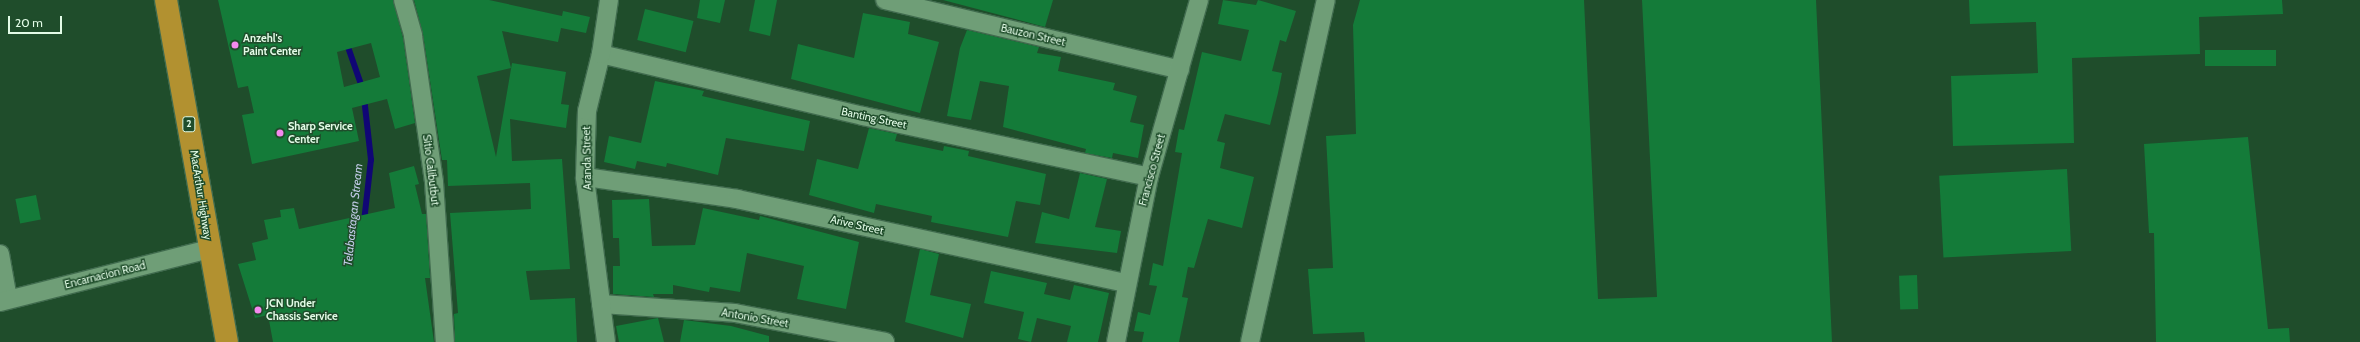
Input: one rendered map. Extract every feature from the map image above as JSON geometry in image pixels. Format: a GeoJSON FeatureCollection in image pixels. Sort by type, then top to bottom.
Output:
{"type":"FeatureCollection","features":[{"type":"Feature","properties":{"kind":"highway","name":"MacArthur Highway"},"geometry":{"type":"LineString","coordinates":[[166,0],[228,342]]}},
{"type":"Feature","properties":{"kind":"street","name":"Sitio Calibutbut"},"geometry":{"type":"LineString","coordinates":[[403,0],[413,36],[434,182],[445,342]]}},
{"type":"Feature","properties":{"kind":"street","name":"Aranda Street"},"geometry":{"type":"LineString","coordinates":[[606,342],[585,177],[587,111],[602,54],[609,0]]}},
{"type":"Feature","properties":{"kind":"street","name":"Bauzon Street"},"geometry":{"type":"LineString","coordinates":[[885,0],[1180,70]]}},
{"type":"Feature","properties":{"kind":"street","name":"Francisco Street"},"geometry":{"type":"LineString","coordinates":[[1116,342],[1149,177],[1199,0]]}},
{"type":"Feature","properties":{"kind":"street"},"geometry":{"type":"LineString","coordinates":[[1250,342],[1326,0]]}},
{"type":"Feature","properties":{"kind":"street","name":"Banting Street"},"geometry":{"type":"LineString","coordinates":[[602,54],[863,116],[1149,177]]}},
{"type":"Feature","properties":{"kind":"street","name":"Arive Street"},"geometry":{"type":"LineString","coordinates":[[585,177],[736,199],[1127,283]]}},
{"type":"Feature","properties":{"kind":"street","name":"Encarnacion Road"},"geometry":{"type":"LineString","coordinates":[[4,301],[210,249]]}},
{"type":"Feature","properties":{"kind":"street"},"geometry":{"type":"LineString","coordinates":[[0,254],[4,301]]}},
{"type":"Feature","properties":{"kind":"street","name":"Antonio Street"},"geometry":{"type":"LineString","coordinates":[[601,304],[735,313],[885,342]]}},
{"type":"Feature","properties":{"kind":"building"},"geometry":{"type":"Polygon","coordinates":[[[218,0],[393,0],[403,38],[415,123],[395,129],[387,99],[352,108],[359,141],[252,164],[242,115],[254,113],[248,86],[238,88],[218,0]],[[371,43],[337,52],[344,87],[380,77],[371,43]]]}},
{"type":"Feature","properties":{"kind":"building"},"geometry":{"type":"Polygon","coordinates":[[[414,0],[489,0],[562,16],[563,11],[590,17],[586,33],[561,28],[558,42],[502,31],[511,68],[477,76],[496,157],[512,63],[566,72],[561,104],[569,105],[566,128],[510,119],[512,161],[562,159],[570,269],[526,271],[530,300],[575,298],[577,342],[455,342],[454,314],[458,313],[450,213],[531,209],[530,183],[448,186],[447,160],[442,160],[423,34],[414,0]]]}},
{"type":"Feature","properties":{"kind":"building"},"geometry":{"type":"Polygon","coordinates":[[[700,0],[725,0],[720,23],[697,18],[700,0]]]}},
{"type":"Feature","properties":{"kind":"building"},"geometry":{"type":"Polygon","coordinates":[[[755,0],[777,0],[770,36],[749,31],[755,0]]]}},
{"type":"Feature","properties":{"kind":"building"},"geometry":{"type":"Polygon","coordinates":[[[943,0],[1053,0],[1045,27],[943,0]]]}},
{"type":"Feature","properties":{"kind":"building"},"geometry":{"type":"Polygon","coordinates":[[[1223,0],[1256,5],[1258,0],[1296,11],[1286,42],[1280,40],[1272,71],[1282,73],[1278,93],[1270,125],[1225,114],[1217,141],[1225,143],[1220,168],[1254,177],[1242,228],[1208,219],[1194,268],[1188,267],[1182,297],[1188,298],[1179,342],[1142,342],[1144,332],[1134,331],[1138,312],[1150,315],[1157,286],[1149,285],[1153,263],[1163,266],[1182,153],[1175,152],[1179,129],[1184,130],[1202,52],[1241,61],[1249,30],[1218,24],[1223,0]]]}},
{"type":"Feature","properties":{"kind":"building"},"geometry":{"type":"Polygon","coordinates":[[[1360,0],[1584,0],[1598,299],[1657,297],[1642,0],[1816,0],[1832,342],[1365,342],[1364,332],[1313,334],[1308,269],[1333,268],[1326,136],[1356,134],[1353,25],[1360,0]]]}},
{"type":"Feature","properties":{"kind":"building"},"geometry":{"type":"Polygon","coordinates":[[[1969,0],[2282,0],[2283,14],[2199,17],[2200,54],[2072,58],[2074,143],[1953,146],[1951,76],[2038,73],[2036,22],[1970,24],[1969,0]]]}},
{"type":"Feature","properties":{"kind":"building"},"geometry":{"type":"Polygon","coordinates":[[[645,9],[694,21],[686,52],[637,40],[645,9]]]}},
{"type":"Feature","properties":{"kind":"building"},"geometry":{"type":"Polygon","coordinates":[[[863,13],[910,22],[908,34],[939,42],[920,113],[791,79],[798,44],[854,58],[863,13]]]}},
{"type":"Feature","properties":{"kind":"building"},"geometry":{"type":"Polygon","coordinates":[[[967,30],[1039,47],[1037,53],[1061,57],[1058,71],[1115,83],[1113,90],[1137,96],[1130,122],[1144,125],[1138,158],[1113,153],[1112,158],[1085,153],[1086,149],[1003,127],[1009,86],[980,81],[971,120],[947,116],[960,48],[967,30]]]}},
{"type":"Feature","properties":{"kind":"building"},"geometry":{"type":"Polygon","coordinates":[[[2205,50],[2276,50],[2276,66],[2205,66],[2205,50]]]}},
{"type":"Feature","properties":{"kind":"building"},"geometry":{"type":"Polygon","coordinates":[[[655,81],[704,91],[702,96],[810,121],[804,151],[726,138],[718,175],[667,163],[666,167],[637,161],[635,169],[604,162],[609,136],[641,143],[655,81]]]}},
{"type":"Feature","properties":{"kind":"building"},"geometry":{"type":"Polygon","coordinates":[[[869,128],[897,134],[895,141],[943,151],[944,146],[969,151],[968,156],[1046,174],[1040,205],[1016,201],[1008,237],[931,222],[932,216],[876,204],[874,213],[809,195],[817,159],[858,169],[869,128]]]}},
{"type":"Feature","properties":{"kind":"building"},"geometry":{"type":"Polygon","coordinates":[[[2248,137],[2268,329],[2289,328],[2290,342],[2156,342],[2154,233],[2149,233],[2144,144],[2248,137]]]}},
{"type":"Feature","properties":{"kind":"building"},"geometry":{"type":"Polygon","coordinates":[[[414,166],[419,184],[415,185],[422,214],[426,214],[430,278],[425,278],[434,342],[273,342],[268,315],[255,318],[238,264],[256,260],[252,243],[268,239],[264,220],[281,217],[280,210],[294,208],[299,229],[395,208],[389,173],[414,166]]]}},
{"type":"Feature","properties":{"kind":"building"},"geometry":{"type":"Polygon","coordinates":[[[2067,169],[2071,251],[1943,258],[1939,176],[2067,169]]]}},
{"type":"Feature","properties":{"kind":"building"},"geometry":{"type":"Polygon","coordinates":[[[1080,173],[1107,179],[1095,227],[1121,231],[1117,253],[1035,243],[1042,212],[1069,219],[1080,173]]]}},
{"type":"Feature","properties":{"kind":"building"},"geometry":{"type":"Polygon","coordinates":[[[36,195],[41,220],[20,224],[15,199],[36,195]]]}},
{"type":"Feature","properties":{"kind":"building"},"geometry":{"type":"Polygon","coordinates":[[[649,199],[652,246],[695,245],[703,208],[759,220],[760,216],[859,242],[846,309],[797,299],[804,266],[747,253],[740,292],[710,287],[709,292],[673,285],[673,294],[653,294],[654,297],[613,294],[613,266],[620,266],[619,238],[613,238],[612,200],[649,199]]]}},
{"type":"Feature","properties":{"kind":"building"},"geometry":{"type":"Polygon","coordinates":[[[920,249],[939,254],[930,295],[971,304],[963,338],[905,322],[920,249]]]}},
{"type":"Feature","properties":{"kind":"building"},"geometry":{"type":"Polygon","coordinates":[[[991,271],[1047,283],[1044,294],[1070,300],[1074,285],[1109,293],[1098,342],[1067,342],[1071,326],[1037,318],[1031,342],[1018,339],[1024,312],[984,303],[991,271]]]}},
{"type":"Feature","properties":{"kind":"building"},"geometry":{"type":"Polygon","coordinates":[[[1917,275],[1918,309],[1900,310],[1899,276],[1917,275]]]}},
{"type":"Feature","properties":{"kind":"building"},"geometry":{"type":"Polygon","coordinates":[[[658,318],[664,342],[619,342],[616,326],[658,318]]]}},
{"type":"Feature","properties":{"kind":"building"},"geometry":{"type":"Polygon","coordinates":[[[684,320],[731,326],[769,336],[769,342],[680,342],[684,320]]]}},
{"type":"Feature","properties":{"kind":"waterway","name":"Telabastagan Stream"},"geometry":{"type":"LineString","coordinates":[[347,43],[363,89]]}},
{"type":"Feature","properties":{"kind":"waterway","name":"Telabastagan Stream"},"geometry":{"type":"LineString","coordinates":[[364,98],[371,160],[364,222]]}},
{"type":"Feature","properties":{"kind":"place","name":"Anzehl's Paint Center"},"geometry":{"type":"Point","coordinates":[235,45]}},
{"type":"Feature","properties":{"kind":"place","name":"Sharp Service Center"},"geometry":{"type":"Point","coordinates":[280,133]}},
{"type":"Feature","properties":{"kind":"place","name":"JCN Under Chassis Service"},"geometry":{"type":"Point","coordinates":[258,310]}}]}
